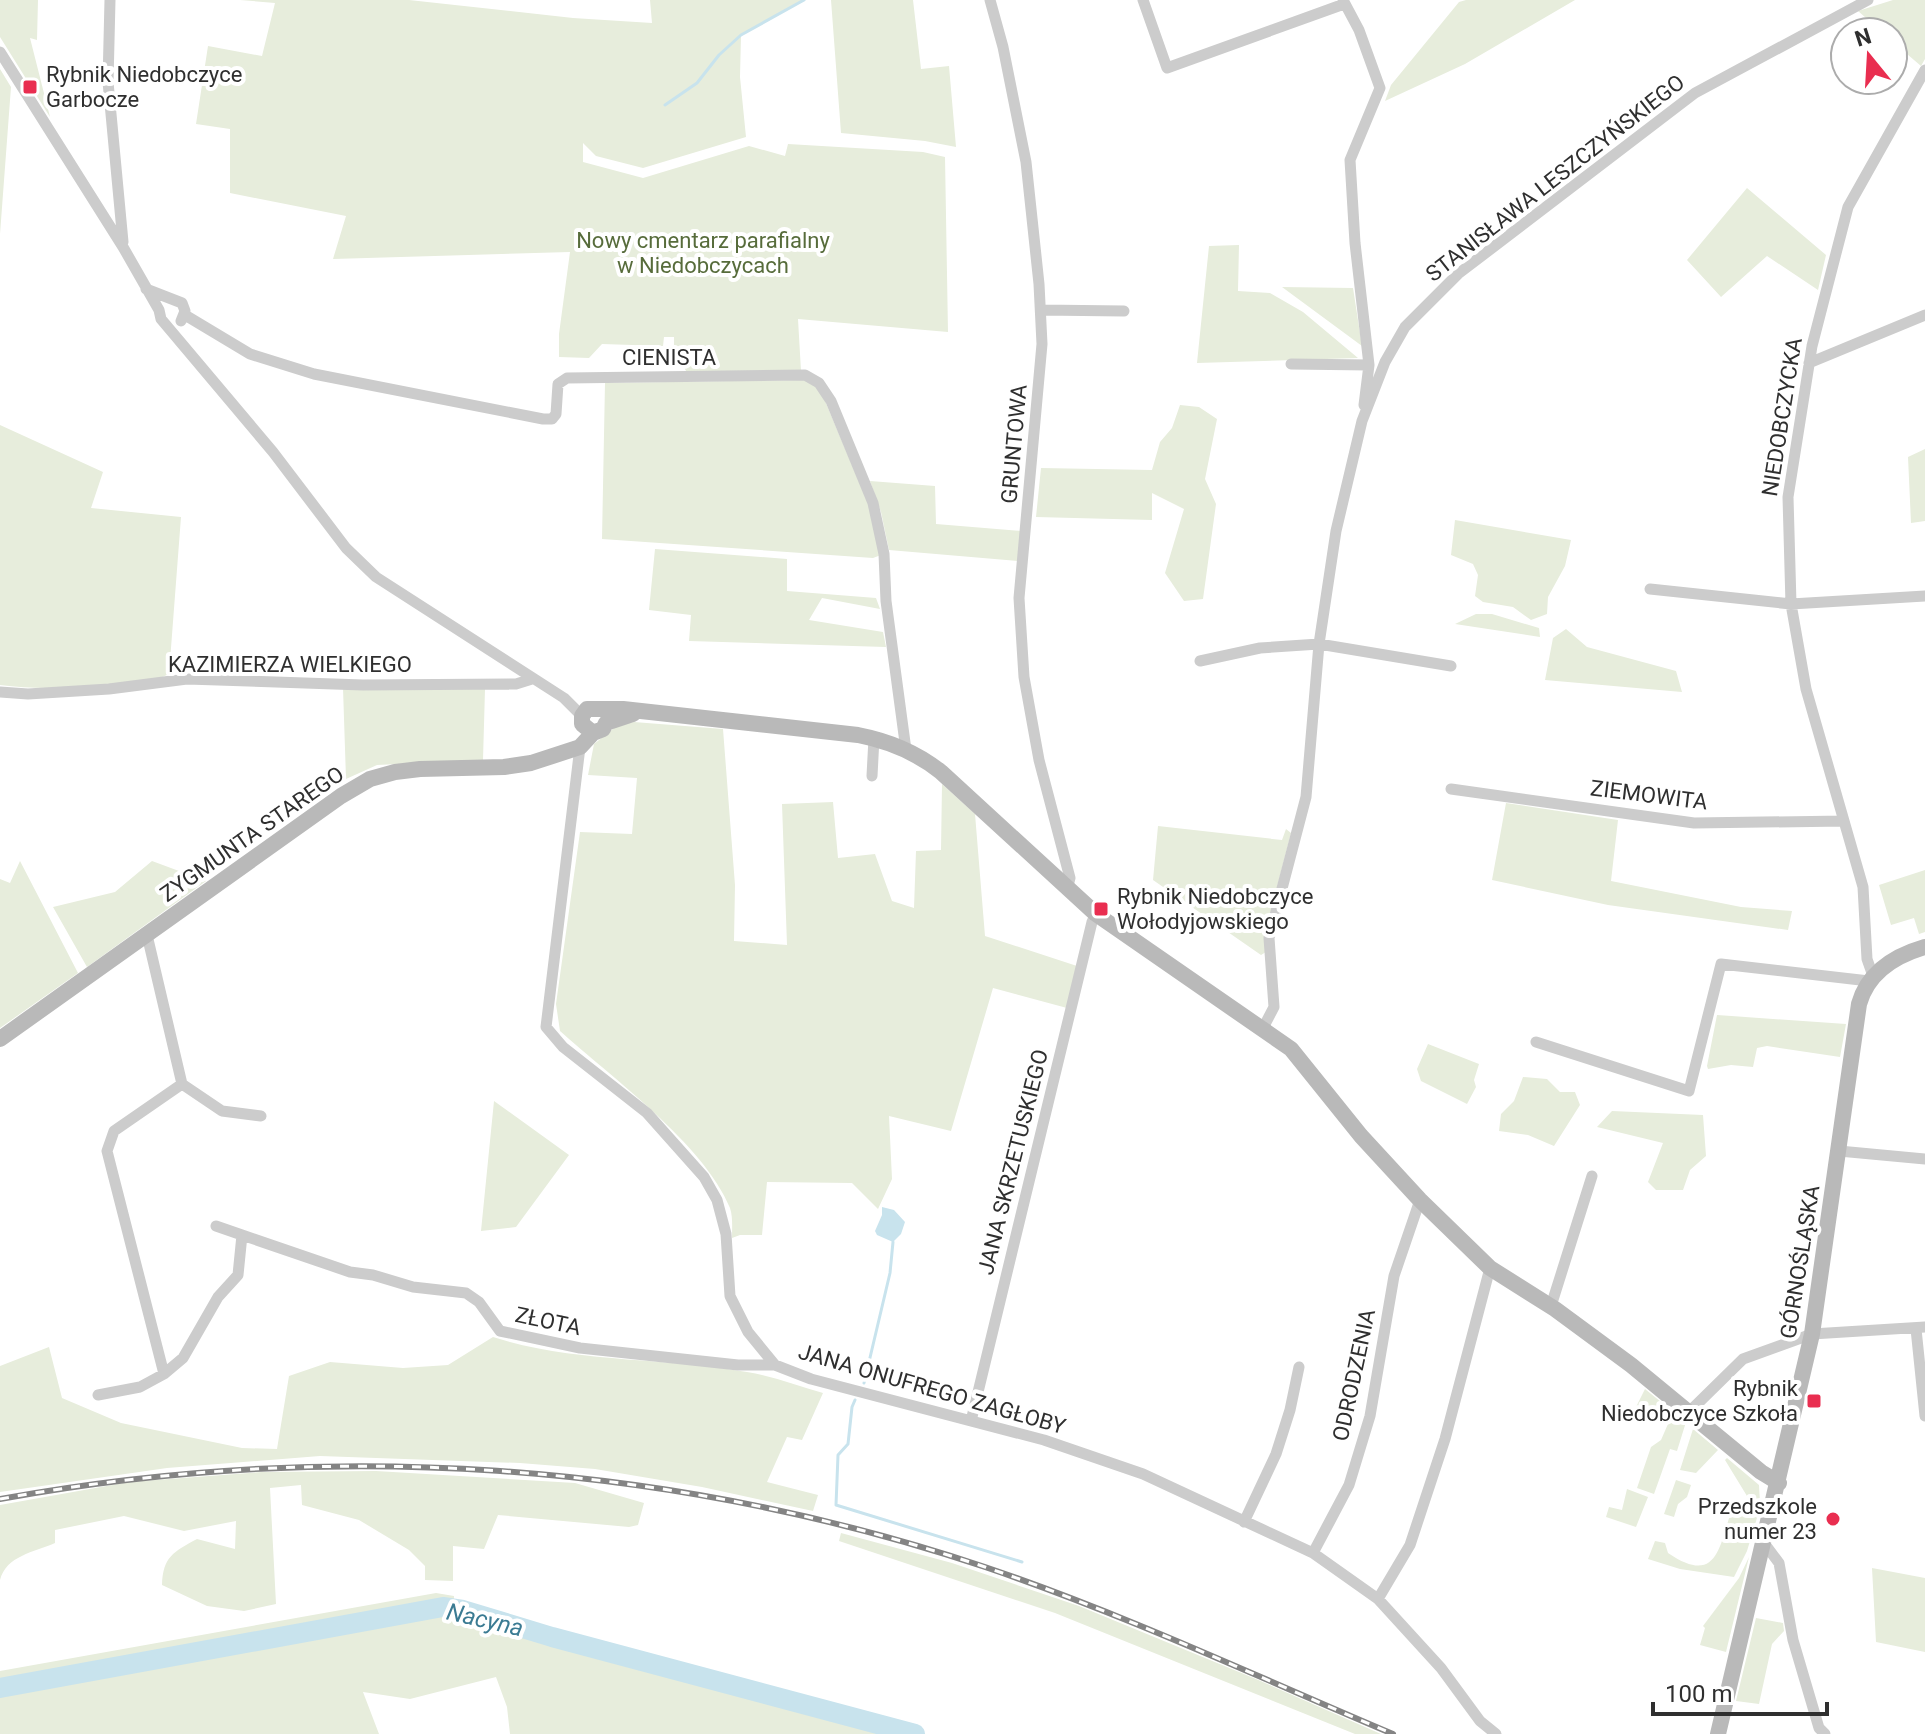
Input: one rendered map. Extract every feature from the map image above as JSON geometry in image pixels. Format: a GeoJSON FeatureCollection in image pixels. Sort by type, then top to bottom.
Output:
{"type":"FeatureCollection","features":[{"type":"Feature","properties":{"kind":"street"},"geometry":{"type":"LineString","coordinates":[[110,0],[108,82],[123,247]]}},
{"type":"Feature","properties":{"kind":"street","name":"GRUNTOWA"},"geometry":{"type":"LineString","coordinates":[[990,0],[1003,47],[1026,162],[1041,310],[1039,404],[1019,598],[1024,677],[1039,760],[1070,878],[1067,890]]}},
{"type":"Feature","properties":{"kind":"street"},"geometry":{"type":"LineString","coordinates":[[1143,0],[1167,68],[1344,2],[1359,30],[1380,88],[1350,160],[1355,243],[1369,365],[1362,421]]}},
{"type":"Feature","properties":{"kind":"street","name":"STANISŁAWA LESZCZYŃSKIEGO"},"geometry":{"type":"LineString","coordinates":[[1262,1030],[1274,1007],[1269,938],[1306,797],[1319,644],[1336,531],[1362,421],[1385,362],[1405,327],[1458,274],[1695,93],[1868,0]]}},
{"type":"Feature","properties":{"kind":"street"},"geometry":{"type":"LineString","coordinates":[[0,52],[123,247],[159,310],[161,319],[359,562],[593,719]]}},
{"type":"Feature","properties":{"kind":"street","name":"NIEDOBCZYCKA"},"geometry":{"type":"LineString","coordinates":[[1871,978],[1863,887],[1806,689],[1791,604],[1788,497],[1809,363],[1848,207],[1925,70]]}},
{"type":"Feature","properties":{"kind":"street"},"geometry":{"type":"LineString","coordinates":[[146,289],[182,303],[193,356]]}},
{"type":"Feature","properties":{"kind":"street"},"geometry":{"type":"LineString","coordinates":[[159,310],[163,303],[171,299]]}},
{"type":"Feature","properties":{"kind":"street"},"geometry":{"type":"LineString","coordinates":[[1041,310],[1124,311]]}},
{"type":"Feature","properties":{"kind":"street"},"geometry":{"type":"LineString","coordinates":[[1809,363],[1925,315]]}},
{"type":"Feature","properties":{"kind":"street"},"geometry":{"type":"LineString","coordinates":[[168,324],[183,319]]}},
{"type":"Feature","properties":{"kind":"street","name":"CIENISTA"},"geometry":{"type":"LineString","coordinates":[[183,319],[250,354],[314,374],[543,419],[552,419],[556,414],[558,384],[567,378],[805,375],[819,383],[831,401],[873,503],[884,554],[886,601],[906,750]]}},
{"type":"Feature","properties":{"kind":"street"},"geometry":{"type":"LineString","coordinates":[[1291,364],[1369,365]]}},
{"type":"Feature","properties":{"kind":"street"},"geometry":{"type":"LineString","coordinates":[[1650,589],[1791,604],[1925,596]]}},
{"type":"Feature","properties":{"kind":"street"},"geometry":{"type":"LineString","coordinates":[[1200,661],[1260,648],[1319,644],[1451,666]]}},
{"type":"Feature","properties":{"kind":"street","name":"KAZIMIERZA WIELKIEGO"},"geometry":{"type":"LineString","coordinates":[[0,692],[82,691],[187,679],[378,685],[516,684],[532,679]]}},
{"type":"Feature","properties":{"kind":"street"},"geometry":{"type":"LineString","coordinates":[[562,751],[593,719],[638,713],[741,721],[874,738],[906,750],[941,772],[1096,914],[1291,1049],[1361,1136],[1420,1200],[1490,1268],[1551,1306],[1779,1483]]}},
{"type":"Feature","properties":{"kind":"street"},"geometry":{"type":"LineString","coordinates":[[580,747],[593,719]]}},
{"type":"Feature","properties":{"kind":"street"},"geometry":{"type":"LineString","coordinates":[[872,776],[874,738]]}},
{"type":"Feature","properties":{"kind":"street","name":"ZYGMUNTA STAREGO"},"geometry":{"type":"LineString","coordinates":[[0,1039],[341,796],[370,779],[387,773],[420,769],[513,767],[580,747]]}},
{"type":"Feature","properties":{"kind":"street","name":"JANA ONUFREGO ZAGŁOBY"},"geometry":{"type":"LineString","coordinates":[[580,747],[546,1027],[563,1047],[647,1113],[704,1177],[717,1200],[726,1234],[730,1296],[748,1332],[775,1365],[811,1379],[1044,1440],[1143,1474],[1313,1553],[1378,1599],[1441,1668],[1480,1721],[1496,1734]]}},
{"type":"Feature","properties":{"kind":"street","name":"ZIEMOWITA"},"geometry":{"type":"LineString","coordinates":[[1451,789],[1694,823],[1844,821]]}},
{"type":"Feature","properties":{"kind":"street","name":"JANA SKRZETUSKIEGO"},"geometry":{"type":"LineString","coordinates":[[971,1421],[1096,914]]}},
{"type":"Feature","properties":{"kind":"street"},"geometry":{"type":"LineString","coordinates":[[147,935],[182,1084],[222,1111],[261,1116]]}},
{"type":"Feature","properties":{"kind":"street"},"geometry":{"type":"LineString","coordinates":[[1536,1042],[1689,1091],[1721,964],[1871,978],[1892,961],[1925,947]]}},
{"type":"Feature","properties":{"kind":"street","name":"GÓRNOŚLĄSKA"},"geometry":{"type":"LineString","coordinates":[[1718,1734],[1812,1334],[1857,1016],[1862,995],[1871,978]]}},
{"type":"Feature","properties":{"kind":"street"},"geometry":{"type":"LineString","coordinates":[[164,1374],[107,1151],[114,1131],[182,1084]]}},
{"type":"Feature","properties":{"kind":"street"},"geometry":{"type":"LineString","coordinates":[[1839,1151],[1925,1159]]}},
{"type":"Feature","properties":{"kind":"street"},"geometry":{"type":"LineString","coordinates":[[1551,1306],[1592,1176]]}},
{"type":"Feature","properties":{"kind":"street","name":"ODRODZENIA"},"geometry":{"type":"LineString","coordinates":[[1313,1553],[1349,1485],[1370,1416],[1394,1276],[1420,1200]]}},
{"type":"Feature","properties":{"kind":"street","name":"ZŁOTA"},"geometry":{"type":"LineString","coordinates":[[216,1226],[350,1272],[373,1275],[413,1287],[466,1293],[479,1302],[500,1331],[580,1348],[738,1365],[775,1365]]}},
{"type":"Feature","properties":{"kind":"street"},"geometry":{"type":"LineString","coordinates":[[98,1395],[140,1387],[164,1374],[183,1358],[218,1297],[238,1275],[242,1235]]}},
{"type":"Feature","properties":{"kind":"street"},"geometry":{"type":"LineString","coordinates":[[1378,1599],[1410,1545],[1445,1439],[1490,1268]]}},
{"type":"Feature","properties":{"kind":"street"},"geometry":{"type":"LineString","coordinates":[[1689,1412],[1743,1359],[1812,1334],[1921,1328],[1925,1416]]}},
{"type":"Feature","properties":{"kind":"street"},"geometry":{"type":"LineString","coordinates":[[1244,1522],[1276,1454],[1299,1367]]}},
{"type":"Feature","properties":{"kind":"street"},"geometry":{"type":"LineString","coordinates":[[1764,1543],[1779,1563],[1793,1640],[1819,1728],[1825,1734]]}},
{"type":"Feature","properties":{"kind":"green space"},"geometry":{"type":"Polygon","coordinates":[[[0,0],[38,0],[37,40],[30,38],[50,117],[0,37],[0,0]]]}},
{"type":"Feature","properties":{"kind":"green space","name":"Nowy cmentarz parafialny w Niedobczycach"},"geometry":{"type":"Polygon","coordinates":[[[240,0],[409,0],[573,18],[652,23],[650,0],[804,0],[741,35],[740,77],[746,137],[643,168],[596,156],[583,143],[583,162],[643,178],[749,146],[785,156],[788,144],[923,152],[945,157],[948,332],[798,319],[801,371],[688,374],[683,366],[674,366],[674,337],[664,337],[663,346],[602,344],[589,358],[559,357],[570,252],[333,259],[346,216],[230,193],[230,129],[196,124],[208,46],[262,56],[275,3],[240,0]]]}},
{"type":"Feature","properties":{"kind":"green space"},"geometry":{"type":"Polygon","coordinates":[[[831,0],[913,0],[921,69],[949,66],[956,147],[841,133],[831,0]]]}},
{"type":"Feature","properties":{"kind":"green space"},"geometry":{"type":"Polygon","coordinates":[[[1575,0],[1465,64],[1385,101],[1391,85],[1459,2],[1575,0]]]}},
{"type":"Feature","properties":{"kind":"green space"},"geometry":{"type":"Polygon","coordinates":[[[1893,0],[1925,0],[1925,59],[1921,66],[1909,56],[1909,16],[1864,16],[1858,11],[1893,0]]]}},
{"type":"Feature","properties":{"kind":"green space"},"geometry":{"type":"Polygon","coordinates":[[[0,69],[11,87],[0,234],[0,69]]]}},
{"type":"Feature","properties":{"kind":"green space"},"geometry":{"type":"Polygon","coordinates":[[[1747,188],[1826,255],[1818,290],[1767,256],[1721,297],[1687,260],[1747,188]]]}},
{"type":"Feature","properties":{"kind":"green space"},"geometry":{"type":"Polygon","coordinates":[[[1239,245],[1238,291],[1270,293],[1303,312],[1358,358],[1197,363],[1209,246],[1239,245]]]}},
{"type":"Feature","properties":{"kind":"green space"},"geometry":{"type":"Polygon","coordinates":[[[1282,287],[1353,288],[1362,346],[1282,287]]]}},
{"type":"Feature","properties":{"kind":"green space"},"geometry":{"type":"Polygon","coordinates":[[[805,380],[820,389],[868,503],[881,555],[873,558],[602,539],[605,383],[805,380]]]}},
{"type":"Feature","properties":{"kind":"green space"},"geometry":{"type":"Polygon","coordinates":[[[1180,405],[1199,407],[1217,419],[1205,479],[1216,504],[1203,599],[1184,601],[1165,573],[1184,509],[1152,493],[1152,520],[1036,517],[1041,468],[1152,470],[1160,442],[1172,428],[1180,405]]]}},
{"type":"Feature","properties":{"kind":"green space"},"geometry":{"type":"Polygon","coordinates":[[[0,425],[103,472],[91,508],[181,517],[169,674],[160,678],[80,687],[0,685],[0,425]]]}},
{"type":"Feature","properties":{"kind":"green space"},"geometry":{"type":"Polygon","coordinates":[[[1925,449],[1925,521],[1911,523],[1908,457],[1925,449]]]}},
{"type":"Feature","properties":{"kind":"green space"},"geometry":{"type":"Polygon","coordinates":[[[870,481],[935,486],[936,524],[1021,531],[1018,561],[889,550],[870,481]]]}},
{"type":"Feature","properties":{"kind":"green space"},"geometry":{"type":"Polygon","coordinates":[[[1455,520],[1571,540],[1565,566],[1548,597],[1547,614],[1531,620],[1513,607],[1483,602],[1475,596],[1478,575],[1473,564],[1451,555],[1455,520]]]}},
{"type":"Feature","properties":{"kind":"green space"},"geometry":{"type":"Polygon","coordinates":[[[655,549],[787,559],[787,591],[876,598],[880,609],[822,598],[809,620],[883,632],[886,647],[689,641],[691,615],[649,610],[655,549]]]}},
{"type":"Feature","properties":{"kind":"green space"},"geometry":{"type":"Polygon","coordinates":[[[1476,614],[1492,614],[1539,628],[1540,637],[1455,624],[1476,614]]]}},
{"type":"Feature","properties":{"kind":"green space"},"geometry":{"type":"Polygon","coordinates":[[[1566,629],[1587,647],[1676,671],[1682,692],[1545,680],[1553,638],[1566,629]]]}},
{"type":"Feature","properties":{"kind":"green space"},"geometry":{"type":"Polygon","coordinates":[[[343,688],[485,689],[483,760],[377,765],[346,779],[343,688]]]}},
{"type":"Feature","properties":{"kind":"green space"},"geometry":{"type":"Polygon","coordinates":[[[634,722],[723,729],[735,885],[734,941],[787,945],[782,804],[833,802],[838,858],[875,854],[892,901],[914,908],[916,851],[941,850],[942,784],[975,814],[985,936],[1077,966],[1067,1008],[993,988],[951,1131],[889,1116],[892,1179],[878,1209],[852,1183],[767,1182],[762,1235],[732,1238],[730,1208],[718,1184],[700,1160],[654,1113],[560,1031],[556,1004],[580,832],[632,834],[637,778],[588,775],[594,744],[618,725],[634,722]]]}},
{"type":"Feature","properties":{"kind":"green space"},"geometry":{"type":"Polygon","coordinates":[[[1506,803],[1618,820],[1611,881],[1741,907],[1792,911],[1788,930],[1608,905],[1492,880],[1506,803]]]}},
{"type":"Feature","properties":{"kind":"green space"},"geometry":{"type":"Polygon","coordinates":[[[1158,826],[1282,840],[1286,829],[1291,833],[1270,914],[1266,952],[1261,955],[1153,880],[1158,826]]]}},
{"type":"Feature","properties":{"kind":"green space"},"geometry":{"type":"Polygon","coordinates":[[[20,861],[78,973],[0,1028],[0,879],[10,883],[20,861]]]}},
{"type":"Feature","properties":{"kind":"green space"},"geometry":{"type":"Polygon","coordinates":[[[152,861],[206,881],[87,967],[53,907],[115,892],[152,861]]]}},
{"type":"Feature","properties":{"kind":"green space"},"geometry":{"type":"Polygon","coordinates":[[[1925,870],[1925,932],[1919,934],[1914,918],[1891,925],[1879,885],[1925,870]]]}},
{"type":"Feature","properties":{"kind":"green space"},"geometry":{"type":"Polygon","coordinates":[[[1717,1015],[1846,1024],[1840,1057],[1767,1046],[1757,1048],[1753,1067],[1731,1065],[1708,1069],[1717,1015]]]}},
{"type":"Feature","properties":{"kind":"green space"},"geometry":{"type":"Polygon","coordinates":[[[1428,1044],[1479,1064],[1474,1080],[1476,1087],[1467,1104],[1421,1081],[1417,1069],[1428,1044]]]}},
{"type":"Feature","properties":{"kind":"green space"},"geometry":{"type":"Polygon","coordinates":[[[1523,1077],[1547,1079],[1560,1092],[1575,1092],[1580,1105],[1554,1146],[1528,1135],[1499,1131],[1501,1114],[1514,1101],[1523,1077]]]}},
{"type":"Feature","properties":{"kind":"green space"},"geometry":{"type":"Polygon","coordinates":[[[494,1101],[569,1155],[516,1227],[481,1231],[494,1101]]]}},
{"type":"Feature","properties":{"kind":"green space"},"geometry":{"type":"Polygon","coordinates":[[[1612,1111],[1703,1115],[1706,1156],[1690,1170],[1683,1190],[1656,1190],[1648,1182],[1663,1143],[1597,1127],[1612,1111]]]}},
{"type":"Feature","properties":{"kind":"green space"},"geometry":{"type":"Polygon","coordinates":[[[493,1337],[587,1356],[747,1372],[823,1393],[802,1440],[787,1437],[767,1482],[818,1495],[813,1511],[702,1487],[595,1469],[520,1463],[320,1456],[167,1468],[0,1492],[0,1366],[49,1347],[62,1398],[121,1423],[242,1448],[277,1449],[289,1376],[330,1362],[403,1368],[448,1365],[493,1337]]]}},
{"type":"Feature","properties":{"kind":"green space"},"geometry":{"type":"Polygon","coordinates":[[[1645,1389],[1666,1406],[1660,1420],[1646,1407],[1636,1407],[1645,1389]]]}},
{"type":"Feature","properties":{"kind":"green space"},"geometry":{"type":"Polygon","coordinates":[[[1668,1408],[1686,1422],[1677,1451],[1670,1449],[1654,1494],[1637,1488],[1651,1447],[1661,1440],[1668,1424],[1664,1420],[1668,1408]]]}},
{"type":"Feature","properties":{"kind":"green space"},"geometry":{"type":"Polygon","coordinates":[[[1693,1429],[1718,1450],[1696,1473],[1680,1470],[1693,1429]]]}},
{"type":"Feature","properties":{"kind":"green space"},"geometry":{"type":"Polygon","coordinates":[[[1727,1458],[1759,1485],[1760,1503],[1751,1501],[1747,1496],[1725,1460],[1727,1458]]]}},
{"type":"Feature","properties":{"kind":"green space"},"geometry":{"type":"Polygon","coordinates":[[[376,1471],[575,1483],[644,1503],[638,1525],[629,1527],[498,1515],[484,1549],[453,1546],[453,1581],[425,1580],[425,1566],[409,1550],[359,1520],[302,1505],[301,1485],[270,1488],[276,1604],[244,1611],[207,1606],[162,1585],[171,1556],[197,1539],[235,1549],[236,1521],[184,1531],[124,1516],[55,1530],[55,1543],[15,1560],[8,1565],[0,1580],[0,1505],[129,1482],[262,1472],[376,1471]]]}},
{"type":"Feature","properties":{"kind":"green space"},"geometry":{"type":"Polygon","coordinates":[[[1676,1480],[1691,1485],[1687,1497],[1678,1504],[1674,1517],[1664,1514],[1676,1480]]]}},
{"type":"Feature","properties":{"kind":"green space"},"geometry":{"type":"Polygon","coordinates":[[[1627,1489],[1648,1497],[1636,1527],[1606,1517],[1609,1507],[1622,1510],[1627,1489]]]}},
{"type":"Feature","properties":{"kind":"green space"},"geometry":{"type":"Polygon","coordinates":[[[1744,1508],[1760,1508],[1747,1551],[1734,1577],[1680,1569],[1648,1559],[1655,1541],[1665,1543],[1668,1553],[1684,1562],[1705,1564],[1718,1551],[1730,1515],[1744,1508]]]}},
{"type":"Feature","properties":{"kind":"green space"},"geometry":{"type":"Polygon","coordinates":[[[841,1533],[952,1563],[1079,1606],[1381,1734],[1355,1734],[1055,1613],[839,1541],[841,1533]]]}},
{"type":"Feature","properties":{"kind":"green space"},"geometry":{"type":"Polygon","coordinates":[[[1749,1557],[1726,1652],[1700,1645],[1703,1626],[1739,1578],[1749,1557]]]}},
{"type":"Feature","properties":{"kind":"green space"},"geometry":{"type":"Polygon","coordinates":[[[1872,1568],[1925,1578],[1925,1652],[1876,1642],[1872,1568]]]}},
{"type":"Feature","properties":{"kind":"green space"},"geometry":{"type":"Polygon","coordinates":[[[436,1593],[454,1596],[454,1604],[443,1603],[0,1682],[0,1671],[436,1593]]]}},
{"type":"Feature","properties":{"kind":"green space"},"geometry":{"type":"Polygon","coordinates":[[[440,1611],[483,1620],[882,1734],[510,1734],[507,1707],[496,1677],[410,1699],[363,1692],[379,1734],[0,1734],[0,1691],[440,1611]]]}},
{"type":"Feature","properties":{"kind":"green space"},"geometry":{"type":"Polygon","coordinates":[[[1756,1618],[1783,1623],[1784,1631],[1772,1644],[1759,1704],[1736,1701],[1756,1618]]]}},
{"type":"Feature","properties":{"kind":"water"},"geometry":{"type":"Polygon","coordinates":[[[882,1207],[894,1210],[905,1222],[901,1234],[893,1242],[875,1231],[882,1207]]]}},
{"type":"Feature","properties":{"kind":"waterway"},"geometry":{"type":"LineString","coordinates":[[665,105],[697,83],[719,55],[741,35],[804,0]]}},
{"type":"Feature","properties":{"kind":"waterway"},"geometry":{"type":"LineString","coordinates":[[864,1383],[890,1273],[893,1242]]}},
{"type":"Feature","properties":{"kind":"waterway"},"geometry":{"type":"LineString","coordinates":[[855,1400],[848,1444],[838,1455],[836,1505],[1022,1562]]}},
{"type":"Feature","properties":{"kind":"waterway","name":"Nacyna"},"geometry":{"type":"LineString","coordinates":[[0,1688],[443,1607],[915,1734]]}},
{"type":"Feature","properties":{"kind":"railway"},"geometry":{"type":"LineString","coordinates":[[0,1499],[124,1480],[248,1469],[373,1466],[497,1471],[621,1483],[744,1503],[865,1531],[1037,1585],[1140,1625],[1393,1734]]}},
{"type":"Feature","properties":{"kind":"place","name":"Rybnik Niedobczyce Garbocze"},"geometry":{"type":"Point","coordinates":[30,87]}},
{"type":"Feature","properties":{"kind":"place","name":"Rybnik Niedobczyce Wołodyjowskiego"},"geometry":{"type":"Point","coordinates":[1101,909]}},
{"type":"Feature","properties":{"kind":"place","name":"Rybnik Niedobczyce Szkoła"},"geometry":{"type":"Point","coordinates":[1814,1401]}},
{"type":"Feature","properties":{"kind":"place","name":"Przedszkole numer 23"},"geometry":{"type":"Point","coordinates":[1833,1519]}}]}
